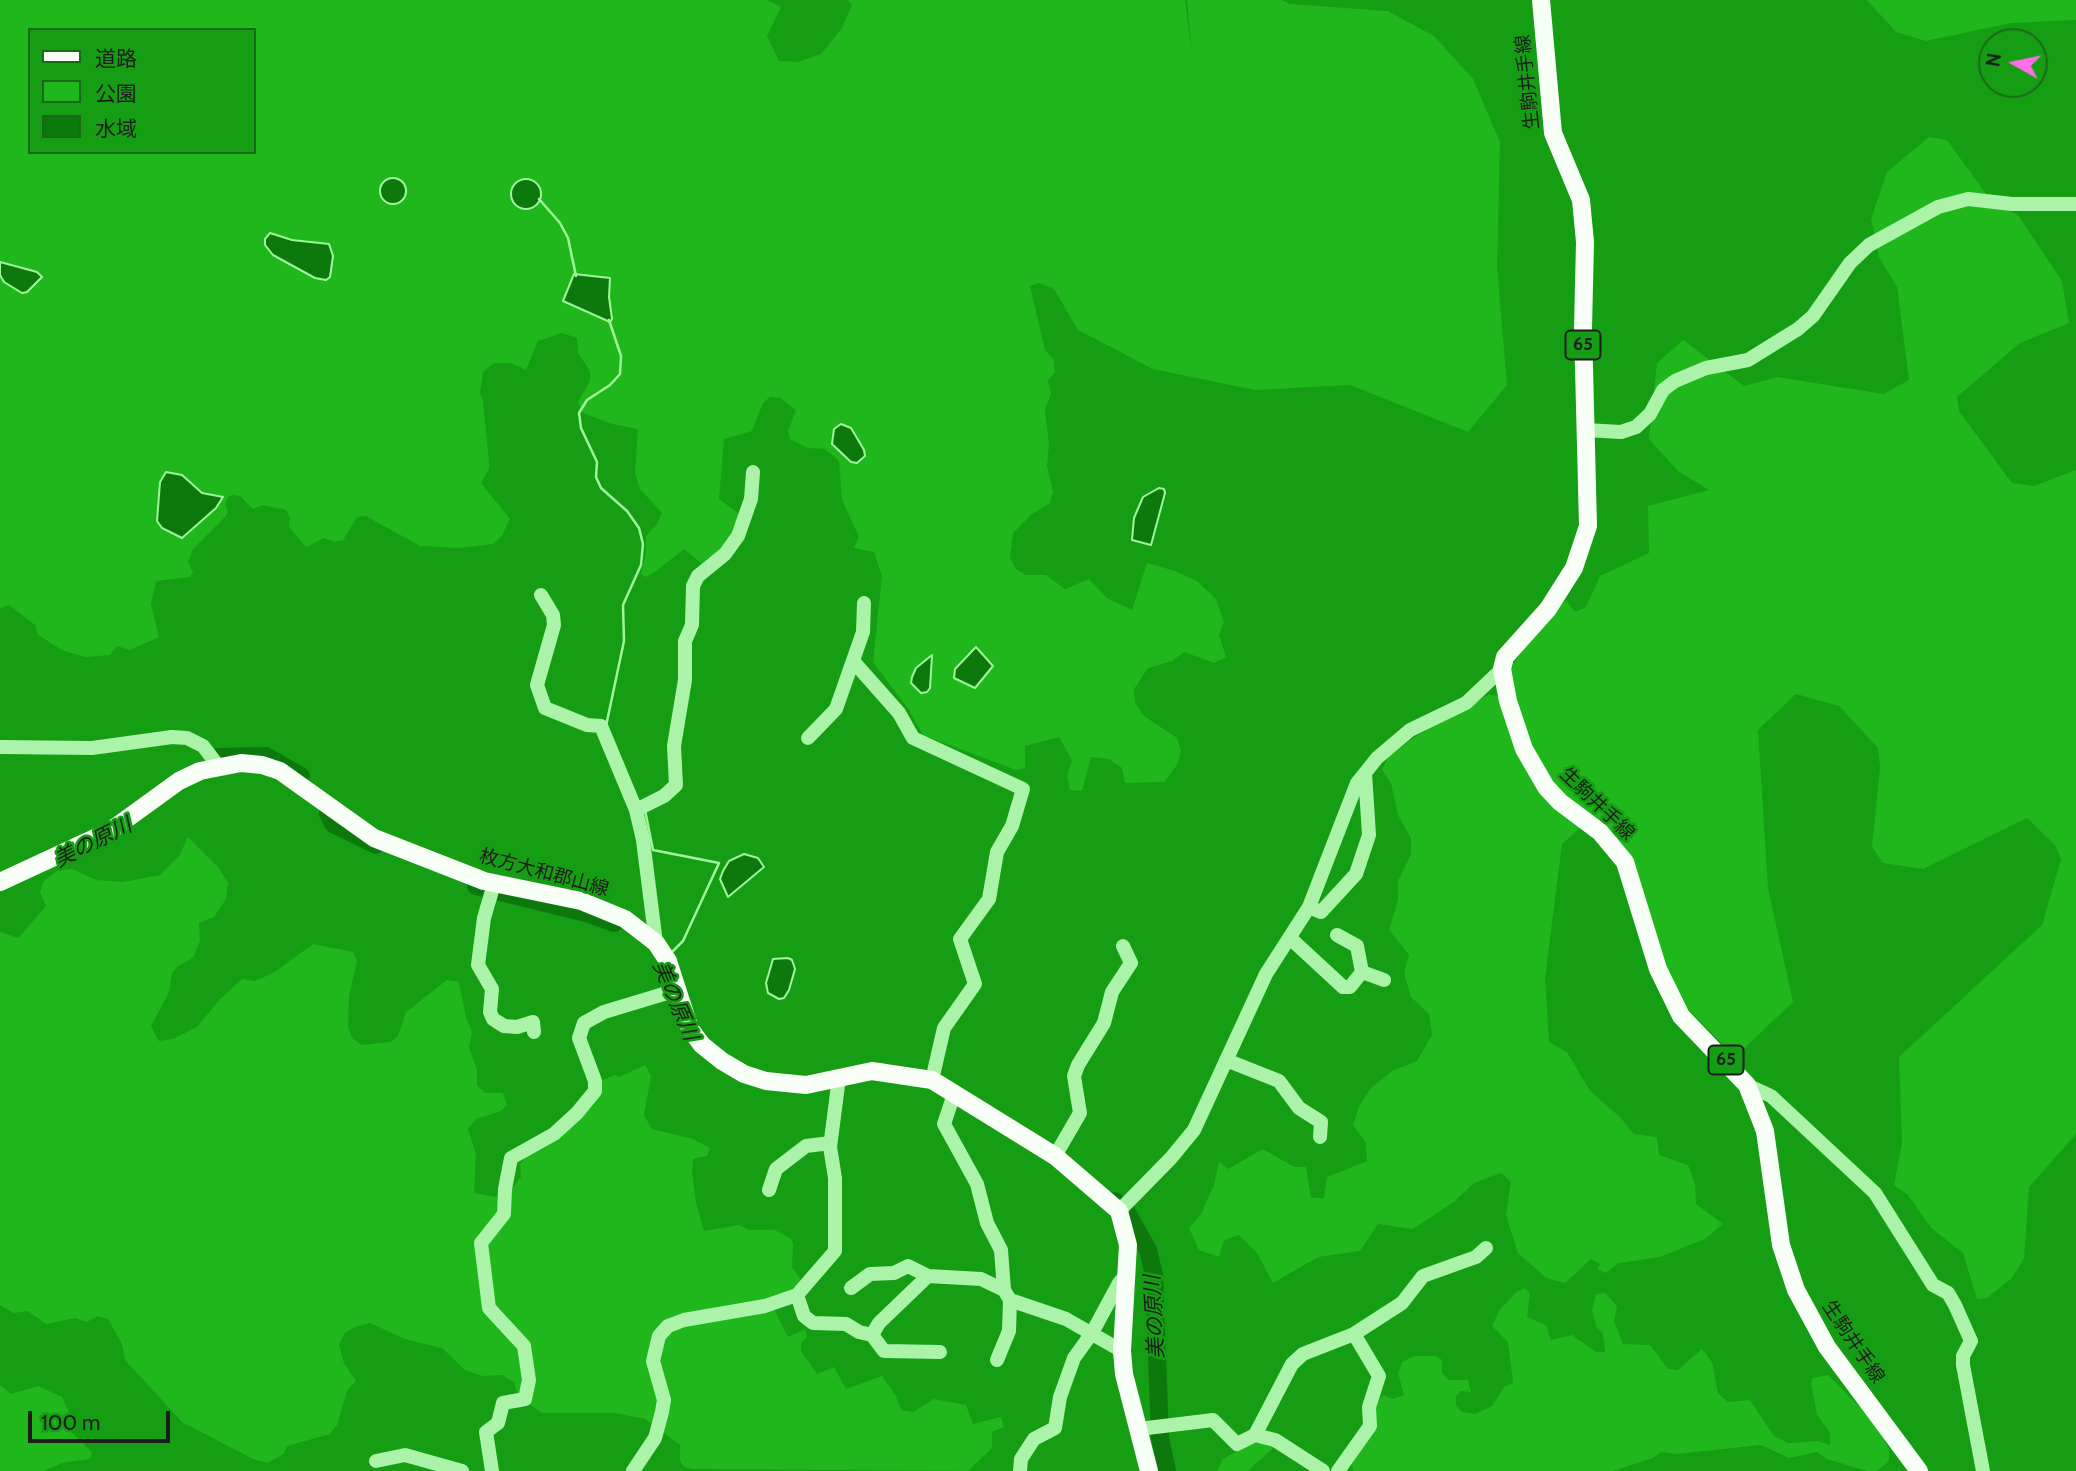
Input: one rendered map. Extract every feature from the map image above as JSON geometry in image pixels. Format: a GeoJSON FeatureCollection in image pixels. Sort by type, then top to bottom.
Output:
{"type":"FeatureCollection","features":[{"type":"Feature","properties":{"kind":"main road","name":"生駒井手線"},"geometry":{"type":"LineString","coordinates":[[1541,0],[1553,133],[1581,200],[1585,242],[1588,526],[1574,568],[1548,609],[1505,657],[1502,669],[1508,701],[1535,769],[1560,802],[1600,832],[1625,862],[1658,969],[1681,1016],[1732,1066],[1747,1085],[1765,1131],[1781,1245],[1796,1290],[1826,1347],[1919,1471]]}},
{"type":"Feature","properties":{"kind":"main road","name":"枚方大和郡山線"},"geometry":{"type":"LineString","coordinates":[[0,882],[110,831],[179,781],[219,767],[241,763],[262,765],[280,771],[374,838],[494,884],[581,901],[625,919],[656,943],[668,961],[690,1029],[702,1045],[744,1074],[766,1081],[806,1084],[872,1071],[932,1080],[1055,1156],[1123,1207]]}},
{"type":"Feature","properties":{"kind":"main road"},"geometry":{"type":"LineString","coordinates":[[1123,1207],[1128,1234],[1122,1351],[1124,1374],[1145,1428],[1149,1471]]}},
{"type":"Feature","properties":{"kind":"street"},"geometry":{"type":"LineString","coordinates":[[1585,430],[1621,432],[1636,428],[1650,414],[1663,390],[1675,381],[1706,369],[1748,360],[1813,316],[1850,263],[1869,245],[1938,207],[1968,199],[2012,204],[2076,204]]}},
{"type":"Feature","properties":{"kind":"street"},"geometry":{"type":"LineString","coordinates":[[636,810],[664,796],[676,785],[674,746],[685,680],[685,641],[692,625],[693,586],[698,576],[725,554],[738,536],[751,499],[753,472]]}},
{"type":"Feature","properties":{"kind":"street"},"geometry":{"type":"LineString","coordinates":[[541,595],[553,615],[554,625],[537,685],[545,708],[587,725],[601,726],[636,810],[647,864],[656,943]]}},
{"type":"Feature","properties":{"kind":"street"},"geometry":{"type":"LineString","coordinates":[[808,738],[836,709],[863,632],[864,603]]}},
{"type":"Feature","properties":{"kind":"street"},"geometry":{"type":"LineString","coordinates":[[853,661],[899,713],[913,738],[1023,789],[1012,826],[998,852],[989,899],[960,939],[975,984],[944,1028],[932,1080]]}},
{"type":"Feature","properties":{"kind":"street"},"geometry":{"type":"LineString","coordinates":[[1123,1207],[1194,1130],[1266,974],[1309,907],[1350,797],[1365,773],[1410,730],[1466,703],[1502,669]]}},
{"type":"Feature","properties":{"kind":"street"},"geometry":{"type":"LineString","coordinates":[[0,747],[92,748],[172,737],[187,738],[203,746],[219,767]]}},
{"type":"Feature","properties":{"kind":"street"},"geometry":{"type":"LineString","coordinates":[[1309,907],[1321,912],[1356,874],[1369,835],[1365,773]]}},
{"type":"Feature","properties":{"kind":"street"},"geometry":{"type":"LineString","coordinates":[[494,884],[484,918],[478,965],[492,989],[490,1012],[493,1019],[504,1026],[517,1027],[533,1022],[534,1032]]}},
{"type":"Feature","properties":{"kind":"street"},"geometry":{"type":"LineString","coordinates":[[1290,938],[1343,987],[1350,987],[1362,972],[1357,946],[1337,935]]}},
{"type":"Feature","properties":{"kind":"street"},"geometry":{"type":"LineString","coordinates":[[1055,1156],[1080,1112],[1074,1076],[1078,1065],[1104,1023],[1112,992],[1131,963],[1123,946]]}},
{"type":"Feature","properties":{"kind":"street"},"geometry":{"type":"LineString","coordinates":[[1362,972],[1384,980]]}},
{"type":"Feature","properties":{"kind":"street"},"geometry":{"type":"LineString","coordinates":[[492,1471],[486,1433],[498,1423],[503,1403],[526,1399],[528,1388],[529,1367],[524,1346],[489,1308],[481,1243],[504,1214],[505,1189],[511,1158],[554,1134],[577,1113],[595,1091],[595,1081],[579,1038],[584,1023],[604,1012],[677,990]]}},
{"type":"Feature","properties":{"kind":"street"},"geometry":{"type":"LineString","coordinates":[[1226,1060],[1249,1072],[1279,1081],[1298,1108],[1321,1122],[1320,1137]]}},
{"type":"Feature","properties":{"kind":"street"},"geometry":{"type":"LineString","coordinates":[[633,1471],[654,1438],[662,1412],[663,1400],[653,1362],[659,1336],[668,1326],[684,1320],[765,1306],[797,1295],[835,1251],[835,1178],[830,1143],[839,1079]]}},
{"type":"Feature","properties":{"kind":"street"},"geometry":{"type":"LineString","coordinates":[[1747,1085],[1771,1096],[1875,1194],[1933,1285],[1948,1293],[1971,1342],[1963,1365],[1983,1471]]}},
{"type":"Feature","properties":{"kind":"street"},"geometry":{"type":"LineString","coordinates":[[954,1094],[944,1124],[976,1184],[987,1223],[1001,1250],[1009,1331],[997,1360]]}},
{"type":"Feature","properties":{"kind":"street"},"geometry":{"type":"LineString","coordinates":[[769,1191],[776,1169],[806,1146],[830,1143]]}},
{"type":"Feature","properties":{"kind":"street"},"geometry":{"type":"LineString","coordinates":[[1145,1428],[1213,1420],[1237,1444],[1255,1435],[1292,1364],[1303,1354],[1354,1334],[1402,1303],[1423,1276],[1476,1257],[1486,1248]]}},
{"type":"Feature","properties":{"kind":"street"},"geometry":{"type":"LineString","coordinates":[[851,1288],[870,1274],[894,1273],[908,1266],[928,1276],[981,1279],[1007,1295],[1048,1311],[1122,1351]]}},
{"type":"Feature","properties":{"kind":"street"},"geometry":{"type":"LineString","coordinates":[[1020,1471],[1021,1459],[1034,1439],[1055,1428],[1067,1375],[1105,1306],[1128,1273]]}},
{"type":"Feature","properties":{"kind":"street"},"geometry":{"type":"LineString","coordinates":[[872,1335],[879,1323],[928,1276]]}},
{"type":"Feature","properties":{"kind":"street"},"geometry":{"type":"LineString","coordinates":[[797,1295],[804,1316],[813,1323],[846,1324],[859,1332],[872,1335],[884,1351],[940,1352]]}},
{"type":"Feature","properties":{"kind":"street"},"geometry":{"type":"LineString","coordinates":[[1338,1471],[1370,1426],[1370,1407],[1379,1376],[1354,1334]]}},
{"type":"Feature","properties":{"kind":"street"},"geometry":{"type":"LineString","coordinates":[[1255,1435],[1275,1440],[1323,1471]]}},
{"type":"Feature","properties":{"kind":"street"},"geometry":{"type":"LineString","coordinates":[[376,1461],[405,1455],[462,1471]]}},
{"type":"Feature","properties":{"kind":"green space"},"geometry":{"type":"Polygon","coordinates":[[[0,0],[767,0],[781,7],[767,36],[779,61],[797,62],[821,54],[842,28],[852,5],[847,0],[1185,0],[1192,55],[1187,0],[1282,0],[1289,4],[1388,11],[1434,36],[1473,79],[1500,142],[1497,266],[1507,385],[1468,432],[1350,385],[1255,390],[1153,369],[1078,330],[1054,289],[1039,283],[1030,286],[1045,350],[1054,360],[1055,372],[1048,381],[1051,394],[1045,409],[1049,444],[1047,466],[1053,492],[1049,504],[1032,514],[1013,533],[1010,558],[1016,569],[1026,575],[1046,575],[1065,589],[1089,579],[1107,598],[1132,610],[1147,563],[1197,581],[1216,599],[1224,622],[1219,635],[1226,657],[1214,663],[1184,652],[1172,661],[1148,668],[1134,689],[1135,703],[1144,716],[1177,738],[1181,751],[1177,765],[1164,782],[1125,783],[1122,768],[1109,759],[1091,757],[1082,791],[1070,790],[1067,776],[1072,760],[1059,737],[1025,746],[1025,768],[1016,770],[923,735],[909,710],[873,662],[882,576],[874,552],[854,548],[859,537],[842,500],[839,461],[825,449],[808,448],[790,439],[788,431],[796,410],[780,398],[770,397],[763,403],[752,431],[724,439],[719,499],[742,516],[731,536],[717,552],[701,563],[684,549],[655,572],[646,577],[641,574],[646,553],[646,536],[657,524],[662,513],[640,489],[635,473],[638,429],[612,424],[583,413],[578,402],[590,381],[590,371],[578,353],[577,338],[562,333],[538,341],[526,370],[511,363],[494,363],[483,372],[480,393],[489,469],[481,483],[510,519],[502,536],[493,544],[458,548],[420,546],[366,516],[357,517],[343,540],[335,542],[324,538],[306,547],[289,527],[290,518],[286,510],[263,505],[253,509],[240,496],[233,495],[228,497],[225,505],[228,512],[224,518],[193,549],[188,562],[193,572],[190,577],[156,581],[151,604],[159,637],[130,650],[117,646],[110,655],[85,657],[62,650],[38,635],[35,625],[9,605],[0,608],[0,0]]]}},
{"type":"Feature","properties":{"kind":"green space"},"geometry":{"type":"Polygon","coordinates":[[[1867,0],[2076,0],[2076,20],[2011,23],[1926,41],[1896,32],[1867,0]]]}},
{"type":"Feature","properties":{"kind":"green space"},"geometry":{"type":"Polygon","coordinates":[[[1929,137],[1947,140],[1992,202],[2018,215],[2062,281],[2069,323],[2020,343],[1957,397],[1959,411],[2012,483],[2034,486],[2076,470],[2076,1134],[2029,1187],[2024,1258],[2012,1278],[1987,1298],[1977,1299],[1963,1253],[1931,1228],[1908,1195],[1894,1185],[1902,1143],[1899,1057],[2042,925],[2061,859],[2055,845],[2027,818],[1923,869],[1883,863],[1872,847],[1880,767],[1878,748],[1839,706],[1796,694],[1758,730],[1768,888],[1793,1002],[1735,1057],[1681,1002],[1649,922],[1629,855],[1610,829],[1588,821],[1562,844],[1545,978],[1549,1042],[1567,1052],[1590,1091],[1620,1117],[1634,1134],[1657,1137],[1659,1155],[1688,1165],[1695,1184],[1696,1204],[1723,1224],[1705,1239],[1660,1257],[1619,1263],[1606,1273],[1597,1269],[1600,1264],[1591,1259],[1565,1283],[1546,1278],[1518,1253],[1506,1215],[1511,1182],[1501,1173],[1474,1183],[1454,1202],[1413,1229],[1378,1224],[1360,1251],[1318,1257],[1273,1283],[1257,1253],[1239,1235],[1224,1240],[1219,1257],[1199,1250],[1189,1228],[1201,1214],[1214,1185],[1219,1161],[1228,1169],[1263,1149],[1294,1167],[1306,1167],[1311,1198],[1324,1198],[1327,1177],[1367,1161],[1366,1143],[1353,1125],[1359,1106],[1371,1088],[1392,1071],[1417,1061],[1432,1035],[1429,1014],[1411,997],[1404,973],[1409,955],[1389,930],[1398,900],[1398,881],[1411,854],[1411,838],[1398,815],[1391,783],[1382,770],[1388,757],[1419,734],[1488,695],[1500,696],[1514,663],[1541,623],[1566,600],[1575,612],[1586,607],[1600,576],[1649,553],[1648,506],[1709,490],[1678,471],[1649,439],[1657,363],[1683,340],[1744,386],[1777,377],[1884,394],[1909,380],[1897,287],[1879,257],[1871,219],[1887,172],[1929,137]]]}},
{"type":"Feature","properties":{"kind":"green space"},"geometry":{"type":"Polygon","coordinates":[[[188,837],[218,867],[228,883],[226,899],[214,917],[199,923],[200,941],[193,958],[178,966],[172,973],[169,992],[151,1026],[159,1041],[173,1039],[197,1027],[219,1000],[242,979],[255,981],[273,973],[313,944],[353,952],[357,961],[349,996],[348,1028],[353,1039],[362,1045],[391,1042],[398,1036],[406,1012],[447,980],[459,982],[472,1032],[469,1048],[477,1069],[477,1085],[485,1093],[503,1093],[507,1105],[501,1111],[476,1119],[468,1129],[476,1154],[474,1193],[496,1197],[512,1188],[521,1177],[520,1164],[528,1154],[600,1081],[615,1075],[619,1077],[645,1065],[651,1076],[644,1115],[652,1129],[693,1139],[710,1148],[707,1156],[693,1159],[692,1171],[696,1203],[704,1231],[739,1225],[749,1230],[775,1230],[790,1238],[793,1243],[792,1267],[801,1280],[795,1291],[774,1309],[788,1337],[805,1329],[807,1337],[801,1343],[801,1351],[817,1374],[834,1367],[846,1389],[882,1376],[896,1396],[901,1410],[913,1412],[934,1399],[966,1405],[973,1424],[1001,1417],[1004,1427],[992,1432],[992,1448],[968,1471],[691,1469],[683,1466],[680,1460],[680,1445],[645,1419],[614,1413],[542,1413],[518,1396],[514,1382],[502,1375],[482,1376],[465,1370],[442,1348],[405,1339],[370,1323],[345,1333],[339,1344],[344,1363],[356,1381],[347,1391],[337,1425],[330,1434],[287,1446],[284,1454],[267,1463],[253,1459],[182,1422],[125,1360],[122,1344],[108,1319],[97,1316],[87,1322],[75,1318],[46,1324],[28,1311],[14,1313],[0,1305],[0,932],[18,938],[46,906],[40,892],[43,882],[58,870],[73,869],[96,880],[123,882],[160,875],[179,856],[188,837]]]}},
{"type":"Feature","properties":{"kind":"green space"},"geometry":{"type":"Polygon","coordinates":[[[1525,1288],[1530,1294],[1527,1317],[1546,1325],[1551,1340],[1572,1335],[1596,1352],[1605,1352],[1603,1334],[1596,1326],[1592,1310],[1596,1294],[1605,1293],[1617,1306],[1614,1321],[1623,1344],[1650,1345],[1668,1369],[1678,1370],[1702,1349],[1712,1362],[1718,1393],[1728,1402],[1750,1400],[1774,1436],[1788,1443],[1818,1441],[1830,1445],[1830,1432],[1817,1415],[1811,1383],[1813,1378],[1828,1375],[1871,1418],[1889,1449],[1889,1461],[1877,1471],[1867,1471],[1827,1459],[1817,1452],[1789,1458],[1761,1445],[1677,1454],[1661,1452],[1653,1458],[1613,1471],[1353,1471],[1351,1457],[1377,1400],[1384,1395],[1392,1399],[1404,1395],[1398,1373],[1402,1362],[1414,1356],[1436,1356],[1442,1360],[1442,1373],[1449,1380],[1468,1380],[1471,1392],[1461,1391],[1456,1397],[1456,1405],[1462,1412],[1475,1414],[1492,1406],[1504,1387],[1513,1383],[1508,1342],[1492,1326],[1499,1311],[1516,1292],[1525,1288]]]}},
{"type":"Feature","properties":{"kind":"green space"},"geometry":{"type":"Polygon","coordinates":[[[0,1385],[11,1394],[38,1386],[62,1397],[69,1412],[66,1427],[92,1452],[90,1459],[62,1463],[44,1471],[0,1471],[0,1385]]]}},
{"type":"Feature","properties":{"kind":"green space"},"geometry":{"type":"Polygon","coordinates":[[[1256,1440],[1275,1446],[1248,1471],[1217,1471],[1223,1459],[1256,1440]]]}},
{"type":"Feature","properties":{"kind":"water"},"geometry":{"type":"Polygon","coordinates":[[[393,178],[403,181],[406,191],[403,201],[393,204],[383,201],[380,191],[383,181],[393,178]]]}},
{"type":"Feature","properties":{"kind":"water"},"geometry":{"type":"Polygon","coordinates":[[[526,179],[537,183],[541,194],[537,205],[526,209],[515,205],[511,194],[515,183],[526,179]]]}},
{"type":"Feature","properties":{"kind":"water"},"geometry":{"type":"Polygon","coordinates":[[[270,233],[292,240],[329,244],[333,256],[330,277],[326,280],[315,278],[273,255],[265,245],[265,239],[270,233]]]}},
{"type":"Feature","properties":{"kind":"water"},"geometry":{"type":"Polygon","coordinates":[[[0,262],[37,272],[42,277],[27,292],[22,293],[4,282],[0,275],[0,262]]]}},
{"type":"Feature","properties":{"kind":"water"},"geometry":{"type":"Polygon","coordinates":[[[574,274],[610,278],[610,322],[563,301],[574,274]]]}},
{"type":"Feature","properties":{"kind":"water"},"geometry":{"type":"Polygon","coordinates":[[[841,424],[851,428],[864,450],[865,456],[857,463],[851,462],[832,444],[834,429],[841,424]]]}},
{"type":"Feature","properties":{"kind":"water"},"geometry":{"type":"Polygon","coordinates":[[[166,472],[182,475],[202,493],[223,497],[216,508],[182,538],[162,528],[157,521],[160,482],[166,472]]]}},
{"type":"Feature","properties":{"kind":"water"},"geometry":{"type":"Polygon","coordinates":[[[1159,488],[1164,489],[1165,493],[1151,545],[1132,540],[1134,518],[1143,497],[1159,488]]]}},
{"type":"Feature","properties":{"kind":"water"},"geometry":{"type":"Polygon","coordinates":[[[976,647],[993,666],[975,688],[954,678],[955,669],[976,647]]]}},
{"type":"Feature","properties":{"kind":"water"},"geometry":{"type":"Polygon","coordinates":[[[932,655],[930,688],[921,693],[911,683],[912,677],[916,668],[932,655]]]}},
{"type":"Feature","properties":{"kind":"water"},"geometry":{"type":"Polygon","coordinates":[[[744,854],[758,858],[764,867],[728,897],[720,879],[729,861],[744,854]]]}},
{"type":"Feature","properties":{"kind":"water"},"geometry":{"type":"Polygon","coordinates":[[[773,959],[792,960],[795,969],[789,990],[784,998],[779,999],[768,993],[766,983],[773,959]]]}},
{"type":"Feature","properties":{"kind":"waterway"},"geometry":{"type":"LineString","coordinates":[[539,199],[560,223],[568,238],[576,276]]}},
{"type":"Feature","properties":{"kind":"waterway"},"geometry":{"type":"LineString","coordinates":[[606,726],[624,641],[623,605],[641,565],[643,544],[639,528],[627,511],[601,488],[596,477],[597,462],[581,428],[579,413],[587,400],[610,385],[620,374],[621,356],[609,320]]}},
{"type":"Feature","properties":{"kind":"waterway","name":"美の原川"},"geometry":{"type":"LineString","coordinates":[[219,757],[266,756],[301,776]]}},
{"type":"Feature","properties":{"kind":"waterway"},"geometry":{"type":"LineString","coordinates":[[645,810],[653,850],[719,863],[683,941],[671,953]]}},
{"type":"Feature","properties":{"kind":"waterway","name":"美の原川"},"geometry":{"type":"LineString","coordinates":[[328,813],[333,824],[376,845]]}},
{"type":"Feature","properties":{"kind":"waterway","name":"美の原川"},"geometry":{"type":"LineString","coordinates":[[476,886],[586,913],[614,923]]}},
{"type":"Feature","properties":{"kind":"waterway","name":"美の原川"},"geometry":{"type":"LineString","coordinates":[[1115,1201],[1127,1213],[1148,1250],[1154,1275],[1160,1438],[1167,1471]]}}]}
